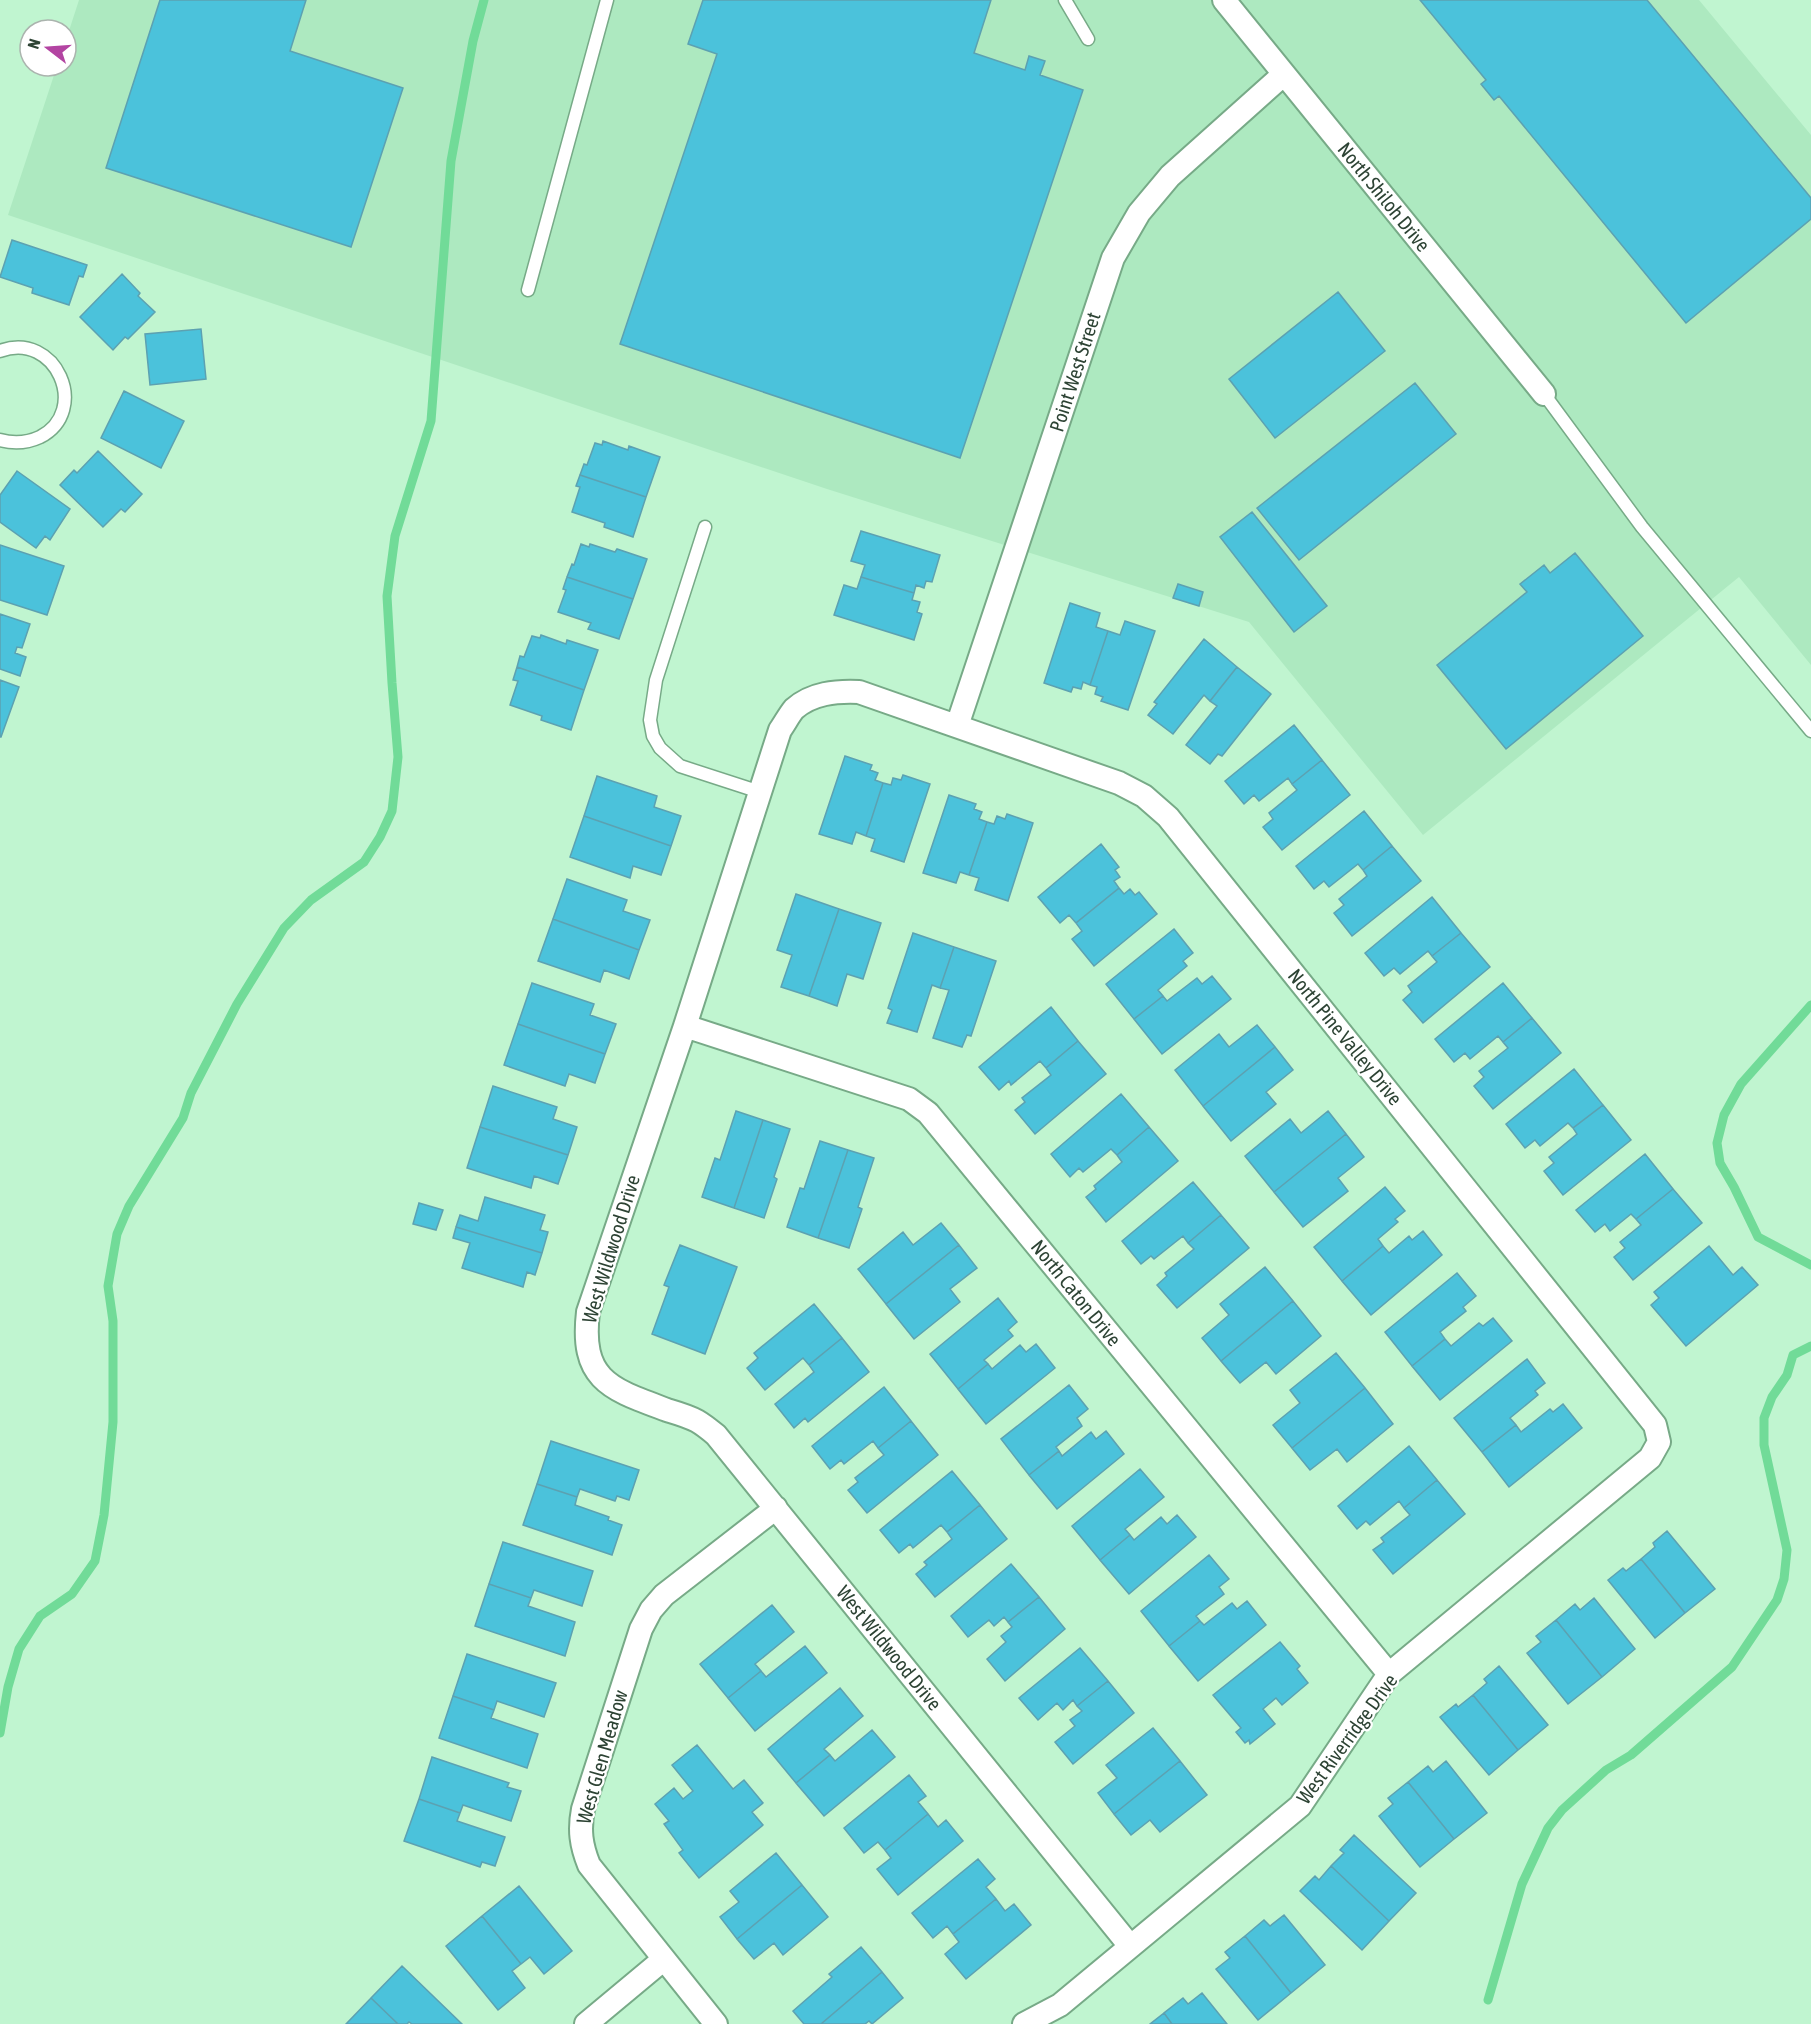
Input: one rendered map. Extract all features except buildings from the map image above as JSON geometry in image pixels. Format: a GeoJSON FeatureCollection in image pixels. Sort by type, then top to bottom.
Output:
{"type":"FeatureCollection","features":[{"type":"Feature","properties":{"kind":"street","name":"North Shiloh Drive"},"geometry":{"type":"LineString","coordinates":[[1224,0],[1544,394]]}},
{"type":"Feature","properties":{"kind":"street","name":"Point West Street"},"geometry":{"type":"LineString","coordinates":[[957,726],[1113,258],[1139,213],[1170,176],[1284,74]]}},
{"type":"Feature","properties":{"kind":"street","name":"West Wildwood Drive"},"geometry":{"type":"LineString","coordinates":[[957,726],[859,692],[837,691],[813,697],[794,710],[780,730],[685,1026],[588,1312],[585,1335],[589,1357],[601,1377],[623,1393],[696,1421],[716,1435],[1130,1946]]}},
{"type":"Feature","properties":{"kind":"street","name":"North Pine Valley Drive"},"geometry":{"type":"LineString","coordinates":[[957,726],[1119,783],[1144,796],[1168,817],[1655,1425],[1659,1442]]}},
{"type":"Feature","properties":{"kind":"street","name":"North Caton Drive"},"geometry":{"type":"LineString","coordinates":[[685,1026],[909,1099],[928,1113],[1389,1674]]}},
{"type":"Feature","properties":{"kind":"street","name":"West Riverridge Drive"},"geometry":{"type":"LineString","coordinates":[[1024,2024],[1060,2005],[1300,1806],[1389,1674],[1650,1458],[1659,1442]]}},
{"type":"Feature","properties":{"kind":"street","name":"West Glen Meadow"},"geometry":{"type":"LineString","coordinates":[[716,2024],[589,1865],[582,1846],[580,1827],[583,1809],[641,1629],[651,1610],[664,1595],[776,1508]]}},
{"type":"Feature","properties":{"kind":"street"},"geometry":{"type":"LineString","coordinates":[[586,2024],[664,1959]]}},
{"type":"Feature","properties":{"kind":"lane"},"geometry":{"type":"LineString","coordinates":[[528,290],[607,0]]}},
{"type":"Feature","properties":{"kind":"lane"},"geometry":{"type":"LineString","coordinates":[[1065,0],[1088,39]]}},
{"type":"Feature","properties":{"kind":"lane"},"geometry":{"type":"LineString","coordinates":[[0,351],[18,347],[46,356],[56,367],[63,381],[65,396],[63,411],[56,424],[45,434],[31,441],[16,443],[0,440]]}},
{"type":"Feature","properties":{"kind":"lane"},"geometry":{"type":"LineString","coordinates":[[1544,394],[1642,527],[1811,731]]}},
{"type":"Feature","properties":{"kind":"lane"},"geometry":{"type":"LineString","coordinates":[[705,526],[656,680],[650,720],[652,736],[660,748],[680,766],[760,792]]}},
{"type":"Feature","properties":{"kind":"shaded area"},"geometry":{"type":"Polygon","coordinates":[[[79,0],[1699,0],[1811,135],[1811,665],[1739,577],[1423,835],[1249,622],[827,489],[8,215],[53,78],[78,78],[78,18],[73,18],[79,0]]]}},
{"type":"Feature","properties":{"kind":"waterway"},"geometry":{"type":"LineString","coordinates":[[0,1733],[8,1687],[19,1649],[40,1616],[72,1594],[95,1561],[104,1515],[113,1422],[113,1321],[108,1286],[117,1234],[129,1206],[183,1118],[191,1093],[237,1004],[284,928],[311,900],[364,862],[380,837],[392,811],[398,757],[387,596],[395,536],[431,421],[451,161],[473,41],[484,0]]}},
{"type":"Feature","properties":{"kind":"waterway"},"geometry":{"type":"LineString","coordinates":[[1811,1005],[1741,1084],[1724,1115],[1717,1143],[1720,1163],[1758,1237],[1811,1265]]}},
{"type":"Feature","properties":{"kind":"waterway"},"geometry":{"type":"LineString","coordinates":[[1488,2000],[1522,1884],[1548,1828],[1562,1810],[1606,1770],[1631,1755],[1732,1667],[1777,1600],[1784,1579],[1787,1550],[1764,1445],[1764,1418],[1772,1397],[1787,1375],[1793,1355],[1811,1346]]}}]}
